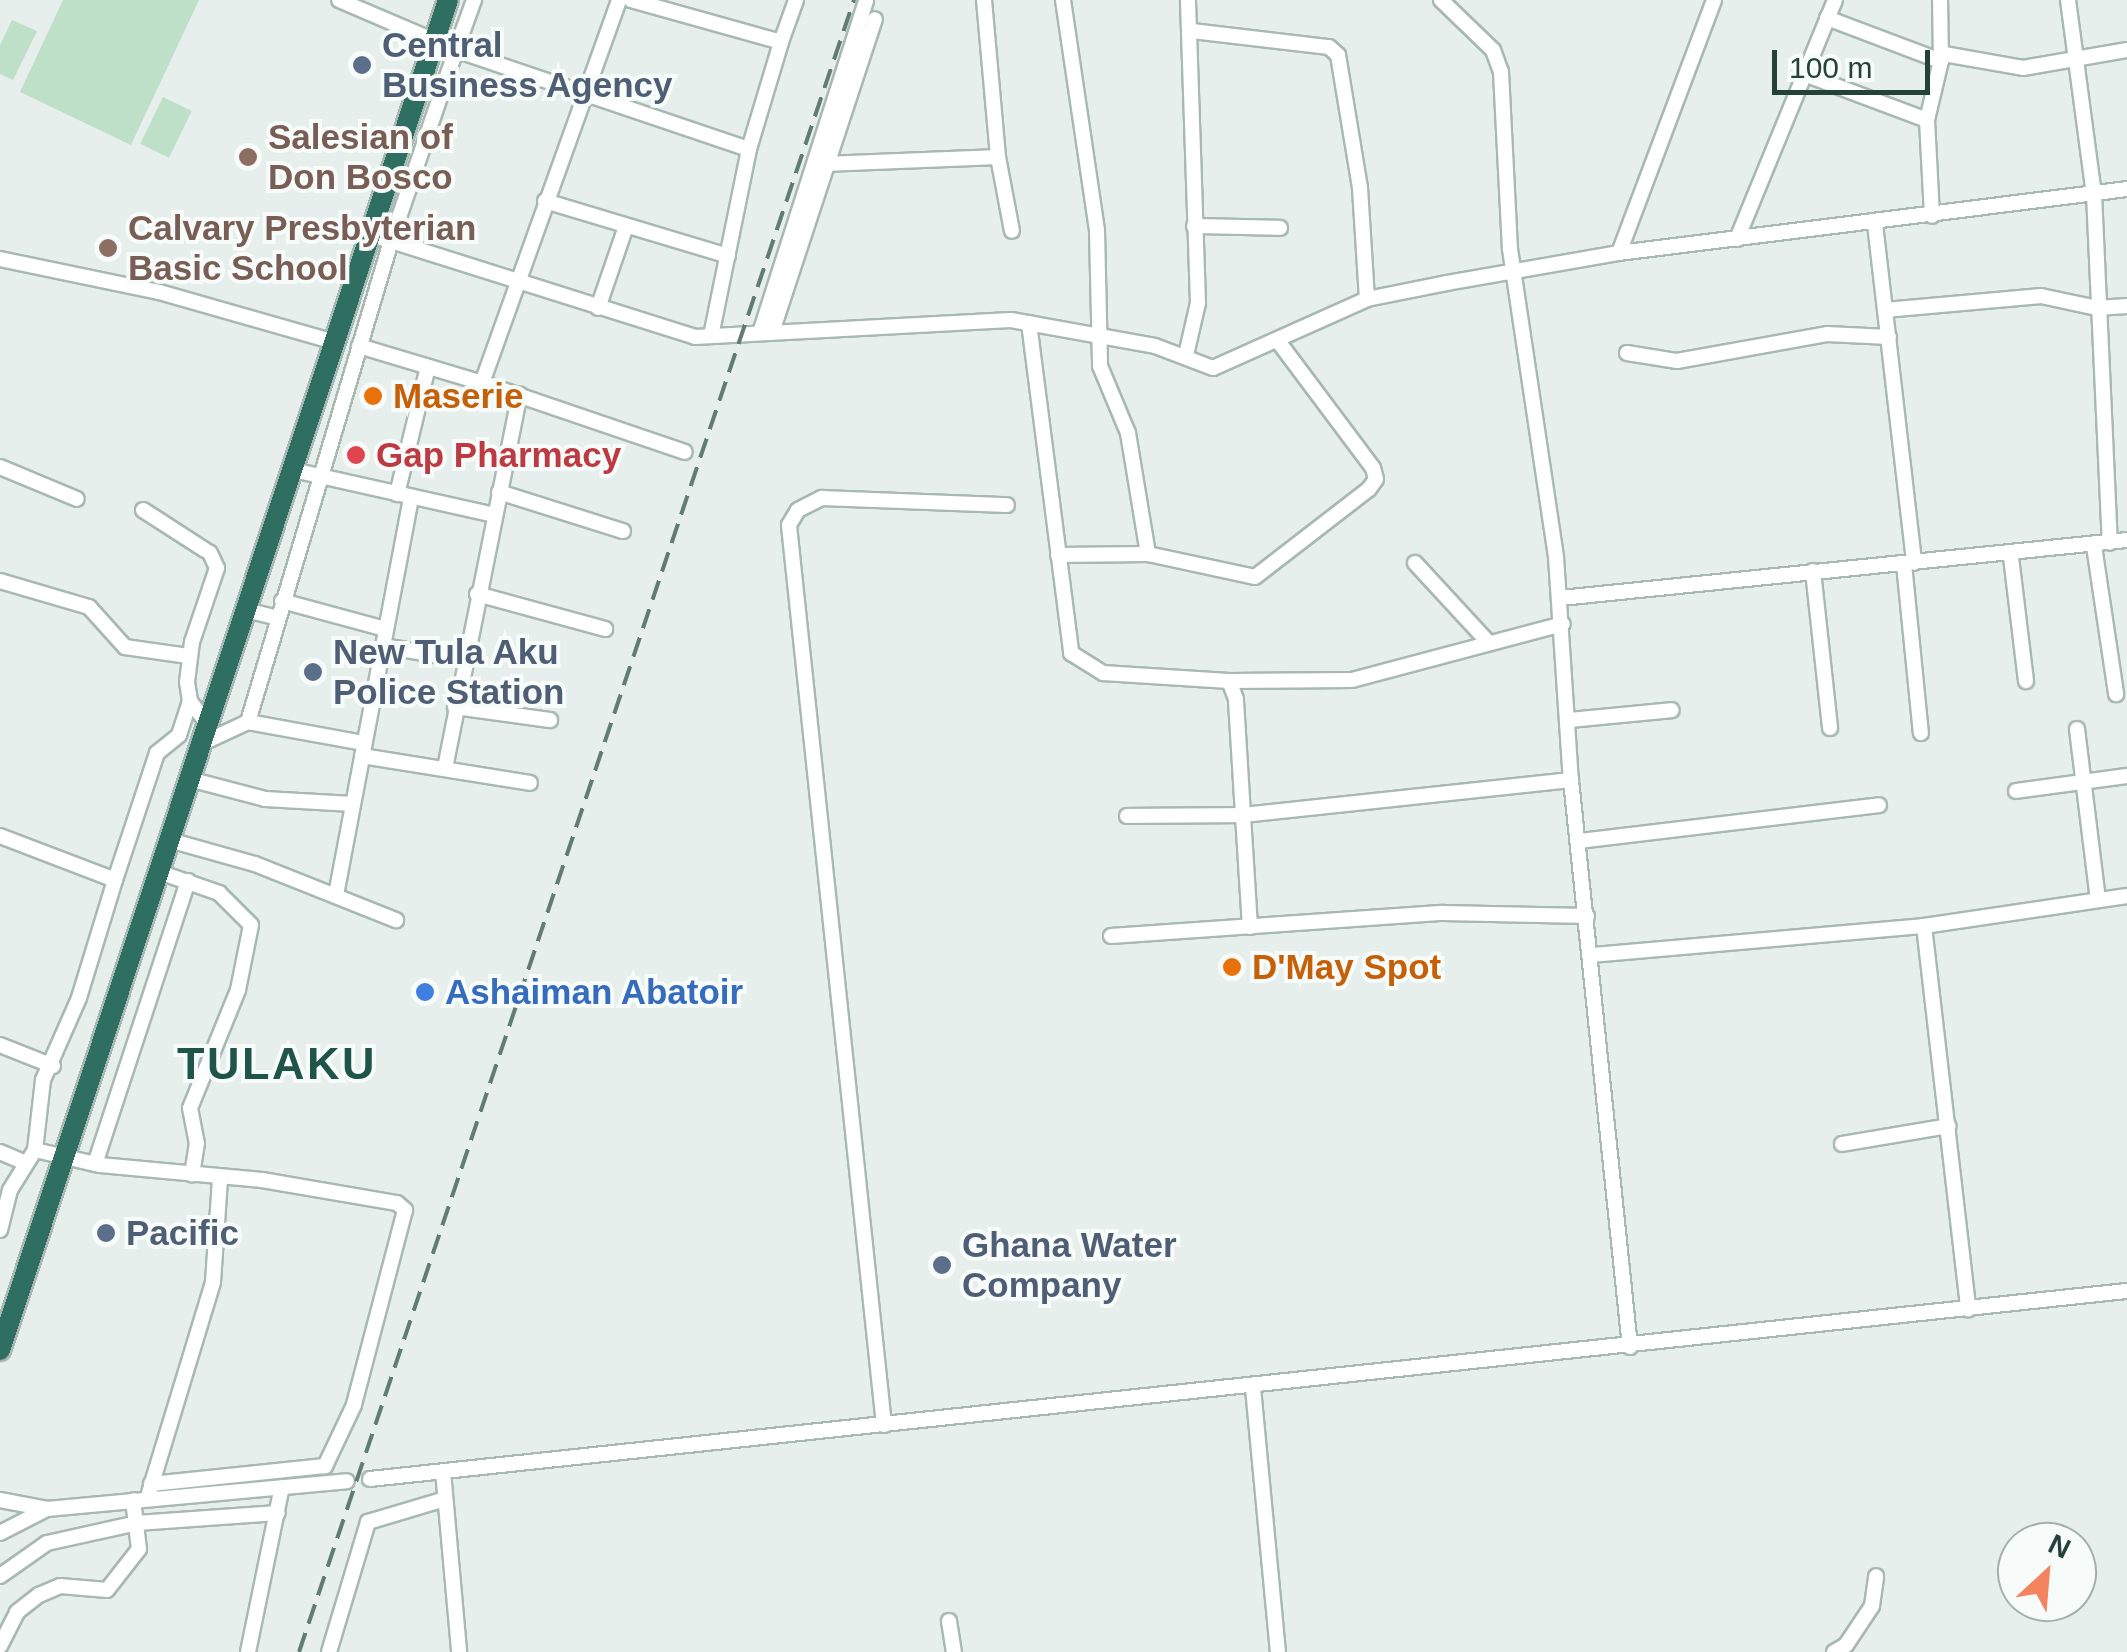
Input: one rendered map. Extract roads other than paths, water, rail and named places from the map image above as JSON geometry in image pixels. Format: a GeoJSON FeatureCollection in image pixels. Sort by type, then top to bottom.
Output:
{"type":"FeatureCollection","features":[{"type":"Feature","properties":{"kind":"highway"},"geometry":{"type":"LineString","coordinates":[[0,1350],[206,733],[231,700],[248,631],[246,610],[448,0]]}},
{"type":"Feature","properties":{"kind":"street"},"geometry":{"type":"LineString","coordinates":[[339,0],[583,98],[749,149]]}},
{"type":"Feature","properties":{"kind":"street"},"geometry":{"type":"LineString","coordinates":[[248,722],[282,601],[326,477],[391,241],[474,0]]}},
{"type":"Feature","properties":{"kind":"street"},"geometry":{"type":"LineString","coordinates":[[482,383],[619,0]]}},
{"type":"Feature","properties":{"kind":"street"},"geometry":{"type":"LineString","coordinates":[[631,0],[680,7],[781,42]]}},
{"type":"Feature","properties":{"kind":"street"},"geometry":{"type":"LineString","coordinates":[[711,336],[749,149],[796,0]]}},
{"type":"Feature","properties":{"kind":"street"},"geometry":{"type":"LineString","coordinates":[[766,331],[866,0]]}},
{"type":"Feature","properties":{"kind":"street"},"geometry":{"type":"LineString","coordinates":[[984,0],[998,157],[1012,232]]}},
{"type":"Feature","properties":{"kind":"street"},"geometry":{"type":"LineString","coordinates":[[1063,0],[1097,231],[1102,378],[1128,433],[1148,554]]}},
{"type":"Feature","properties":{"kind":"street"},"geometry":{"type":"LineString","coordinates":[[1186,355],[1198,313],[1192,31],[1188,0]]}},
{"type":"Feature","properties":{"kind":"street"},"geometry":{"type":"LineString","coordinates":[[1442,0],[1498,58],[1515,276],[1561,598],[1571,780],[1630,1347]]}},
{"type":"Feature","properties":{"kind":"street"},"geometry":{"type":"LineString","coordinates":[[1618,253],[1714,0]]}},
{"type":"Feature","properties":{"kind":"street"},"geometry":{"type":"LineString","coordinates":[[1737,239],[1835,0]]}},
{"type":"Feature","properties":{"kind":"street"},"geometry":{"type":"LineString","coordinates":[[1932,216],[1927,120],[1943,57],[1940,0]]}},
{"type":"Feature","properties":{"kind":"street"},"geometry":{"type":"LineString","coordinates":[[2068,0],[2094,194],[2102,544],[2116,694]]}},
{"type":"Feature","properties":{"kind":"street"},"geometry":{"type":"LineString","coordinates":[[1828,18],[1943,57],[2023,68],[2074,55],[2127,50]]}},
{"type":"Feature","properties":{"kind":"street"},"geometry":{"type":"LineString","coordinates":[[766,331],[876,19]]}},
{"type":"Feature","properties":{"kind":"street"},"geometry":{"type":"LineString","coordinates":[[1192,31],[1329,46],[1338,55],[1360,188],[1368,299]]}},
{"type":"Feature","properties":{"kind":"street"},"geometry":{"type":"LineString","coordinates":[[1804,74],[1927,120]]}},
{"type":"Feature","properties":{"kind":"street"},"geometry":{"type":"LineString","coordinates":[[825,164],[998,157]]}},
{"type":"Feature","properties":{"kind":"street"},"geometry":{"type":"LineString","coordinates":[[369,234],[683,335],[1029,323],[1186,355],[1213,368],[1368,299],[1515,276],[1618,253],[1874,224],[2127,189]]}},
{"type":"Feature","properties":{"kind":"street"},"geometry":{"type":"LineString","coordinates":[[545,201],[728,256]]}},
{"type":"Feature","properties":{"kind":"street"},"geometry":{"type":"LineString","coordinates":[[1874,224],[1888,337],[1922,733]]}},
{"type":"Feature","properties":{"kind":"street"},"geometry":{"type":"LineString","coordinates":[[598,308],[626,226]]}},
{"type":"Feature","properties":{"kind":"street"},"geometry":{"type":"LineString","coordinates":[[1194,226],[1280,228]]}},
{"type":"Feature","properties":{"kind":"street"},"geometry":{"type":"LineString","coordinates":[[0,259],[159,292],[334,342]]}},
{"type":"Feature","properties":{"kind":"street"},"geometry":{"type":"LineString","coordinates":[[1885,310],[2040,296],[2097,308],[2127,306]]}},
{"type":"Feature","properties":{"kind":"street"},"geometry":{"type":"LineString","coordinates":[[1029,323],[1072,653],[1079,663],[1103,673],[1229,680],[1352,680],[1469,652],[1486,640],[1563,624]]}},
{"type":"Feature","properties":{"kind":"street"},"geometry":{"type":"LineString","coordinates":[[1628,354],[1677,360],[1828,334],[1888,337]]}},
{"type":"Feature","properties":{"kind":"street"},"geometry":{"type":"LineString","coordinates":[[1058,555],[1148,554],[1255,577],[1267,574],[1376,479],[1278,341]]}},
{"type":"Feature","properties":{"kind":"street"},"geometry":{"type":"LineString","coordinates":[[360,346],[520,394],[685,452]]}},
{"type":"Feature","properties":{"kind":"street"},"geometry":{"type":"LineString","coordinates":[[336,896],[383,646],[404,496],[428,367]]}},
{"type":"Feature","properties":{"kind":"street"},"geometry":{"type":"LineString","coordinates":[[445,768],[520,394]]}},
{"type":"Feature","properties":{"kind":"street"},"geometry":{"type":"LineString","coordinates":[[0,467],[77,498]]}},
{"type":"Feature","properties":{"kind":"street"},"geometry":{"type":"LineString","coordinates":[[293,470],[494,515]]}},
{"type":"Feature","properties":{"kind":"street"},"geometry":{"type":"LineString","coordinates":[[500,492],[623,531]]}},
{"type":"Feature","properties":{"kind":"street"},"geometry":{"type":"LineString","coordinates":[[884,1425],[790,526],[798,510],[822,498],[1007,505]]}},
{"type":"Feature","properties":{"kind":"street"},"geometry":{"type":"LineString","coordinates":[[0,1230],[10,1190],[31,1157],[42,1080],[52,1066],[157,753],[178,735],[190,702],[188,656],[217,568],[207,552],[143,510]]}},
{"type":"Feature","properties":{"kind":"street"},"geometry":{"type":"LineString","coordinates":[[1561,598],[1813,571],[2011,557],[2127,540]]}},
{"type":"Feature","properties":{"kind":"street"},"geometry":{"type":"LineString","coordinates":[[2011,557],[2026,681]]}},
{"type":"Feature","properties":{"kind":"street"},"geometry":{"type":"LineString","coordinates":[[1415,563],[1486,640]]}},
{"type":"Feature","properties":{"kind":"street"},"geometry":{"type":"LineString","coordinates":[[1813,571],[1830,728]]}},
{"type":"Feature","properties":{"kind":"street"},"geometry":{"type":"LineString","coordinates":[[0,581],[88,607],[125,648],[188,656]]}},
{"type":"Feature","properties":{"kind":"street"},"geometry":{"type":"LineString","coordinates":[[478,594],[605,629]]}},
{"type":"Feature","properties":{"kind":"street"},"geometry":{"type":"LineString","coordinates":[[282,601],[385,629]]}},
{"type":"Feature","properties":{"kind":"street"},"geometry":{"type":"LineString","coordinates":[[246,610],[277,618]]}},
{"type":"Feature","properties":{"kind":"street"},"geometry":{"type":"LineString","coordinates":[[383,646],[464,660]]}},
{"type":"Feature","properties":{"kind":"street"},"geometry":{"type":"LineString","coordinates":[[1229,680],[1236,699],[1250,927]]}},
{"type":"Feature","properties":{"kind":"street"},"geometry":{"type":"LineString","coordinates":[[190,702],[206,733],[248,722],[445,768],[530,783]]}},
{"type":"Feature","properties":{"kind":"street"},"geometry":{"type":"LineString","coordinates":[[456,707],[550,720]]}},
{"type":"Feature","properties":{"kind":"street"},"geometry":{"type":"LineString","coordinates":[[1569,720],[1672,710]]}},
{"type":"Feature","properties":{"kind":"street"},"geometry":{"type":"LineString","coordinates":[[2077,729],[2098,899]]}},
{"type":"Feature","properties":{"kind":"street"},"geometry":{"type":"LineString","coordinates":[[2016,791],[2127,776]]}},
{"type":"Feature","properties":{"kind":"street"},"geometry":{"type":"LineString","coordinates":[[190,780],[265,799],[353,804]]}},
{"type":"Feature","properties":{"kind":"street"},"geometry":{"type":"LineString","coordinates":[[1126,816],[1243,815],[1571,780]]}},
{"type":"Feature","properties":{"kind":"street"},"geometry":{"type":"LineString","coordinates":[[1579,841],[1879,805]]}},
{"type":"Feature","properties":{"kind":"street"},"geometry":{"type":"LineString","coordinates":[[0,836],[115,880]]}},
{"type":"Feature","properties":{"kind":"street"},"geometry":{"type":"LineString","coordinates":[[169,840],[396,920]]}},
{"type":"Feature","properties":{"kind":"street"},"geometry":{"type":"LineString","coordinates":[[159,872],[232,902],[252,936],[238,990],[190,1108],[197,1142],[192,1174]]}},
{"type":"Feature","properties":{"kind":"street"},"geometry":{"type":"LineString","coordinates":[[95,1164],[188,881]]}},
{"type":"Feature","properties":{"kind":"street"},"geometry":{"type":"LineString","coordinates":[[1592,954],[1924,926],[2127,896]]}},
{"type":"Feature","properties":{"kind":"street"},"geometry":{"type":"LineString","coordinates":[[1111,936],[1443,913],[1587,916]]}},
{"type":"Feature","properties":{"kind":"street"},"geometry":{"type":"LineString","coordinates":[[1924,926],[1968,1308]]}},
{"type":"Feature","properties":{"kind":"street"},"geometry":{"type":"LineString","coordinates":[[0,1045],[52,1066]]}},
{"type":"Feature","properties":{"kind":"street"},"geometry":{"type":"LineString","coordinates":[[1842,1144],[1948,1126]]}},
{"type":"Feature","properties":{"kind":"street"},"geometry":{"type":"LineString","coordinates":[[0,1152],[397,1203],[405,1210],[406,1226],[354,1404],[325,1466],[46,1509],[0,1533]]}},
{"type":"Feature","properties":{"kind":"street"},"geometry":{"type":"LineString","coordinates":[[0,1646],[17,1612],[39,1594],[60,1586],[107,1590],[136,1554],[143,1494],[213,1282],[220,1178]]}},
{"type":"Feature","properties":{"kind":"street"},"geometry":{"type":"LineString","coordinates":[[370,1479],[2127,1292]]}},
{"type":"Feature","properties":{"kind":"street"},"geometry":{"type":"LineString","coordinates":[[1253,1388],[1278,1652]]}},
{"type":"Feature","properties":{"kind":"street"},"geometry":{"type":"LineString","coordinates":[[443,1471],[458,1652]]}},
{"type":"Feature","properties":{"kind":"street"},"geometry":{"type":"LineString","coordinates":[[143,1494],[347,1481]]}},
{"type":"Feature","properties":{"kind":"street"},"geometry":{"type":"LineString","coordinates":[[248,1652],[282,1487]]}},
{"type":"Feature","properties":{"kind":"street"},"geometry":{"type":"LineString","coordinates":[[329,1652],[368,1522],[445,1499]]}},
{"type":"Feature","properties":{"kind":"street"},"geometry":{"type":"LineString","coordinates":[[0,1500],[46,1509]]}},
{"type":"Feature","properties":{"kind":"street"},"geometry":{"type":"LineString","coordinates":[[0,1576],[47,1543],[137,1523],[278,1513]]}},
{"type":"Feature","properties":{"kind":"street"},"geometry":{"type":"LineString","coordinates":[[1834,1652],[1846,1645],[1872,1606],[1876,1576]]}},
{"type":"Feature","properties":{"kind":"street"},"geometry":{"type":"LineString","coordinates":[[949,1620],[954,1652]]}},
{"type":"Feature","properties":{"kind":"railway"},"geometry":{"type":"LineString","coordinates":[[299,1652],[854,0]]}},
{"type":"Feature","properties":{"kind":"place","name":"Central Business Agency"},"geometry":{"type":"Point","coordinates":[362,65]}},
{"type":"Feature","properties":{"kind":"place","name":"Salesian of Don Bosco"},"geometry":{"type":"Point","coordinates":[248,157]}},
{"type":"Feature","properties":{"kind":"place","name":"Calvary Presbyterian Basic School"},"geometry":{"type":"Point","coordinates":[108,248]}},
{"type":"Feature","properties":{"kind":"place","name":"Maserie"},"geometry":{"type":"Point","coordinates":[373,396]}},
{"type":"Feature","properties":{"kind":"place","name":"Gap Pharmacy"},"geometry":{"type":"Point","coordinates":[356,455]}},
{"type":"Feature","properties":{"kind":"place","name":"New Tula Aku Police Station"},"geometry":{"type":"Point","coordinates":[313,672]}},
{"type":"Feature","properties":{"kind":"place","name":"D'May Spot"},"geometry":{"type":"Point","coordinates":[1232,967]}},
{"type":"Feature","properties":{"kind":"place","name":"Ashaiman Abatoir"},"geometry":{"type":"Point","coordinates":[425,992]}},
{"type":"Feature","properties":{"kind":"place","name":"Pacific"},"geometry":{"type":"Point","coordinates":[106,1233]}},
{"type":"Feature","properties":{"kind":"place","name":"Ghana Water Company"},"geometry":{"type":"Point","coordinates":[942,1265]}},
{"type":"Feature","properties":{"kind":"district","name":"TULAKU"},"geometry":{"type":"Point","coordinates":[277,1064]}}]}
